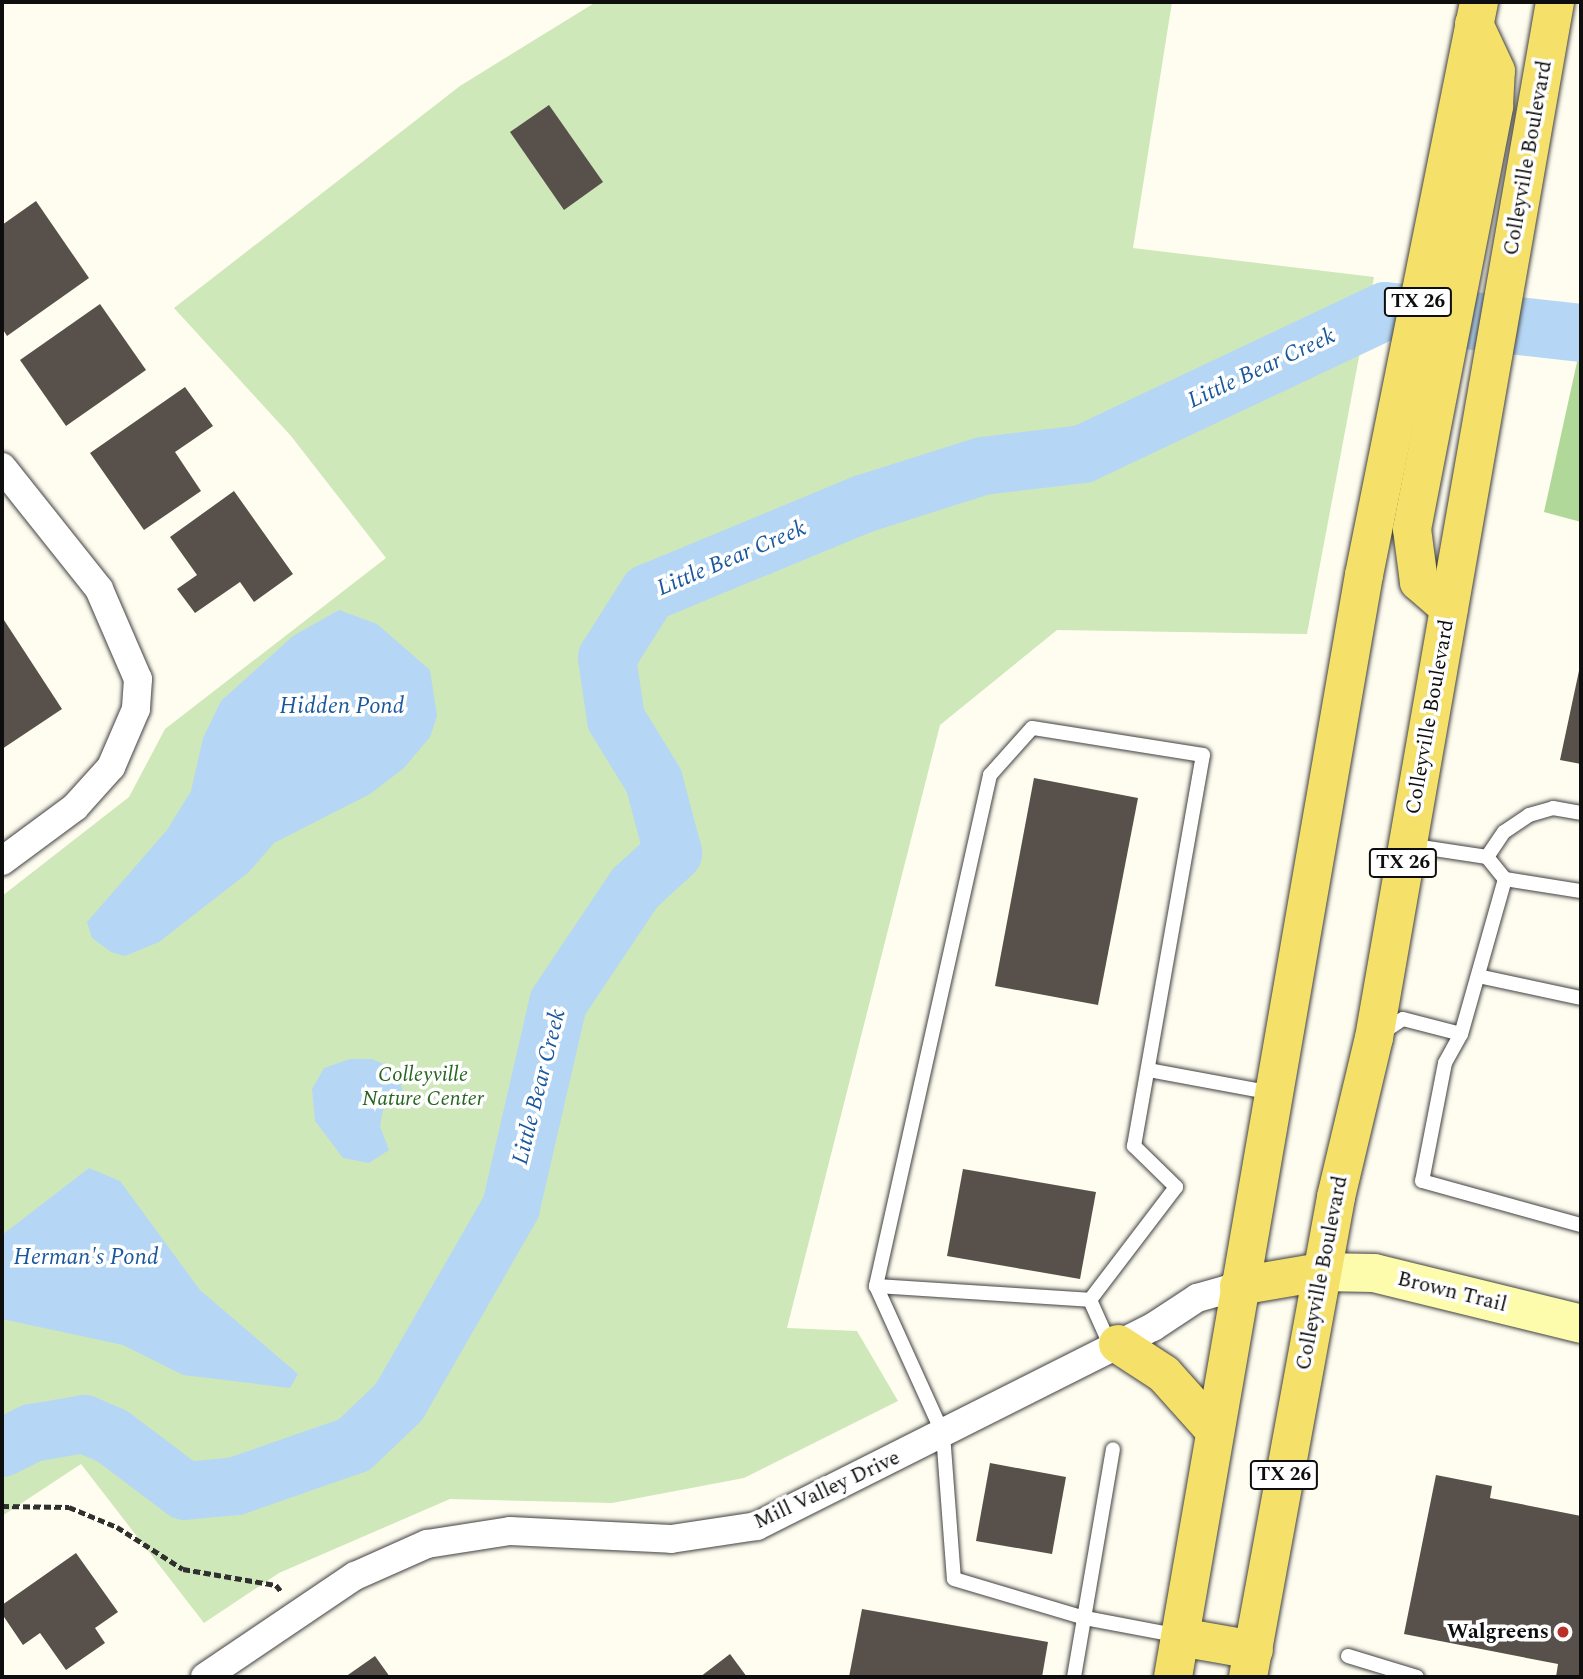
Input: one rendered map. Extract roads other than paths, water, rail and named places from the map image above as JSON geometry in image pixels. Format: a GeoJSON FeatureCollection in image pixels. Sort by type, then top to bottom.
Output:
{"type":"FeatureCollection","features":[{"type":"Feature","properties":{"kind":"main road","name":"Colleyville Boulevard"},"geometry":{"type":"LineString","coordinates":[[1251,1664],[1321,1272],[1374,1038],[1555,2]]}},
{"type":"Feature","properties":{"kind":"main road"},"geometry":{"type":"LineString","coordinates":[[1450,608],[1419,582],[1412,529],[1439,408],[1496,71],[1477,13]]}},
{"type":"Feature","properties":{"kind":"main road","name":"TX 26"},"geometry":{"type":"LineString","coordinates":[[1173,1677],[1238,1286],[1377,505],[1477,13]]}},
{"type":"Feature","properties":{"kind":"main road"},"geometry":{"type":"LineString","coordinates":[[1238,1286],[1321,1272]]}},
{"type":"Feature","properties":{"kind":"main road"},"geometry":{"type":"LineString","coordinates":[[1115,1346],[1164,1374],[1214,1430]]}},
{"type":"Feature","properties":{"kind":"main road"},"geometry":{"type":"LineString","coordinates":[[1180,1637],[1251,1664]]}},
{"type":"Feature","properties":{"kind":"street"},"geometry":{"type":"LineString","coordinates":[[2,467],[99,589],[138,679],[136,709],[111,767],[75,807],[2,861]]}},
{"type":"Feature","properties":{"kind":"street","name":"Brown Trail"},"geometry":{"type":"LineString","coordinates":[[1321,1272],[1374,1273],[1581,1324]]}},
{"type":"Feature","properties":{"kind":"street","name":"Mill Valley Drive"},"geometry":{"type":"LineString","coordinates":[[205,1677],[355,1576],[427,1544],[510,1531],[671,1539],[757,1526],[1115,1346],[1197,1298],[1238,1286]]}},
{"type":"Feature","properties":{"kind":"lane"},"geometry":{"type":"LineString","coordinates":[[1090,1300],[1176,1187],[1134,1146],[1203,755],[1032,728],[990,775],[876,1286],[943,1434],[954,1579],[1085,1618],[1180,1637]]}},
{"type":"Feature","properties":{"kind":"lane"},"geometry":{"type":"LineString","coordinates":[[1487,857],[1504,832],[1529,815],[1553,807],[1581,813]]}},
{"type":"Feature","properties":{"kind":"lane"},"geometry":{"type":"LineString","coordinates":[[1406,845],[1487,857],[1505,879],[1581,891]]}},
{"type":"Feature","properties":{"kind":"lane"},"geometry":{"type":"LineString","coordinates":[[1505,879],[1461,1034],[1445,1063],[1422,1181],[1581,1226]]}},
{"type":"Feature","properties":{"kind":"lane"},"geometry":{"type":"LineString","coordinates":[[1478,976],[1581,998]]}},
{"type":"Feature","properties":{"kind":"lane"},"geometry":{"type":"LineString","coordinates":[[1374,1038],[1403,1019],[1461,1034]]}},
{"type":"Feature","properties":{"kind":"lane"},"geometry":{"type":"LineString","coordinates":[[1148,1070],[1272,1093]]}},
{"type":"Feature","properties":{"kind":"lane"},"geometry":{"type":"LineString","coordinates":[[876,1286],[1090,1300]]}},
{"type":"Feature","properties":{"kind":"lane"},"geometry":{"type":"LineString","coordinates":[[1090,1300],[1115,1346]]}},
{"type":"Feature","properties":{"kind":"lane"},"geometry":{"type":"LineString","coordinates":[[1074,1677],[1113,1449]]}},
{"type":"Feature","properties":{"kind":"lane"},"geometry":{"type":"LineString","coordinates":[[1348,1656],[1417,1677]]}},
{"type":"Feature","properties":{"kind":"water","name":"Hidden Pond"},"geometry":{"type":"Polygon","coordinates":[[[339,610],[377,624],[430,670],[437,716],[430,737],[404,768],[370,794],[274,843],[249,872],[159,942],[125,956],[111,952],[92,938],[87,922],[167,830],[191,791],[203,738],[221,701],[293,636],[339,610]]]}},
{"type":"Feature","properties":{"kind":"water"},"geometry":{"type":"Polygon","coordinates":[[[350,1059],[372,1059],[395,1069],[406,1099],[383,1110],[380,1126],[389,1150],[369,1163],[343,1158],[315,1121],[312,1089],[324,1068],[350,1059]]]}},
{"type":"Feature","properties":{"kind":"water","name":"Herman's Pond"},"geometry":{"type":"Polygon","coordinates":[[[89,1168],[120,1181],[200,1290],[298,1374],[290,1388],[183,1375],[123,1345],[2,1319],[2,1235],[89,1168]]]}},
{"type":"Feature","properties":{"kind":"waterway","name":"Little Bear Creek"},"geometry":{"type":"LineString","coordinates":[[2,1448],[32,1433],[84,1424],[112,1436],[185,1491],[236,1486],[354,1445],[399,1402],[511,1207],[558,1003],[635,888],[673,853],[654,781],[616,719],[607,658],[648,593],[863,504],[983,466],[1083,454],[1385,311],[1581,333]]}},
{"type":"Feature","properties":{"kind":"place","name":"Walgreens"},"geometry":{"type":"Point","coordinates":[1563,1632]}},
{"type":"Feature","properties":{"kind":"park label","name":"Colleyville Nature Center"},"geometry":{"type":"Point","coordinates":[423,1087]}}]}
